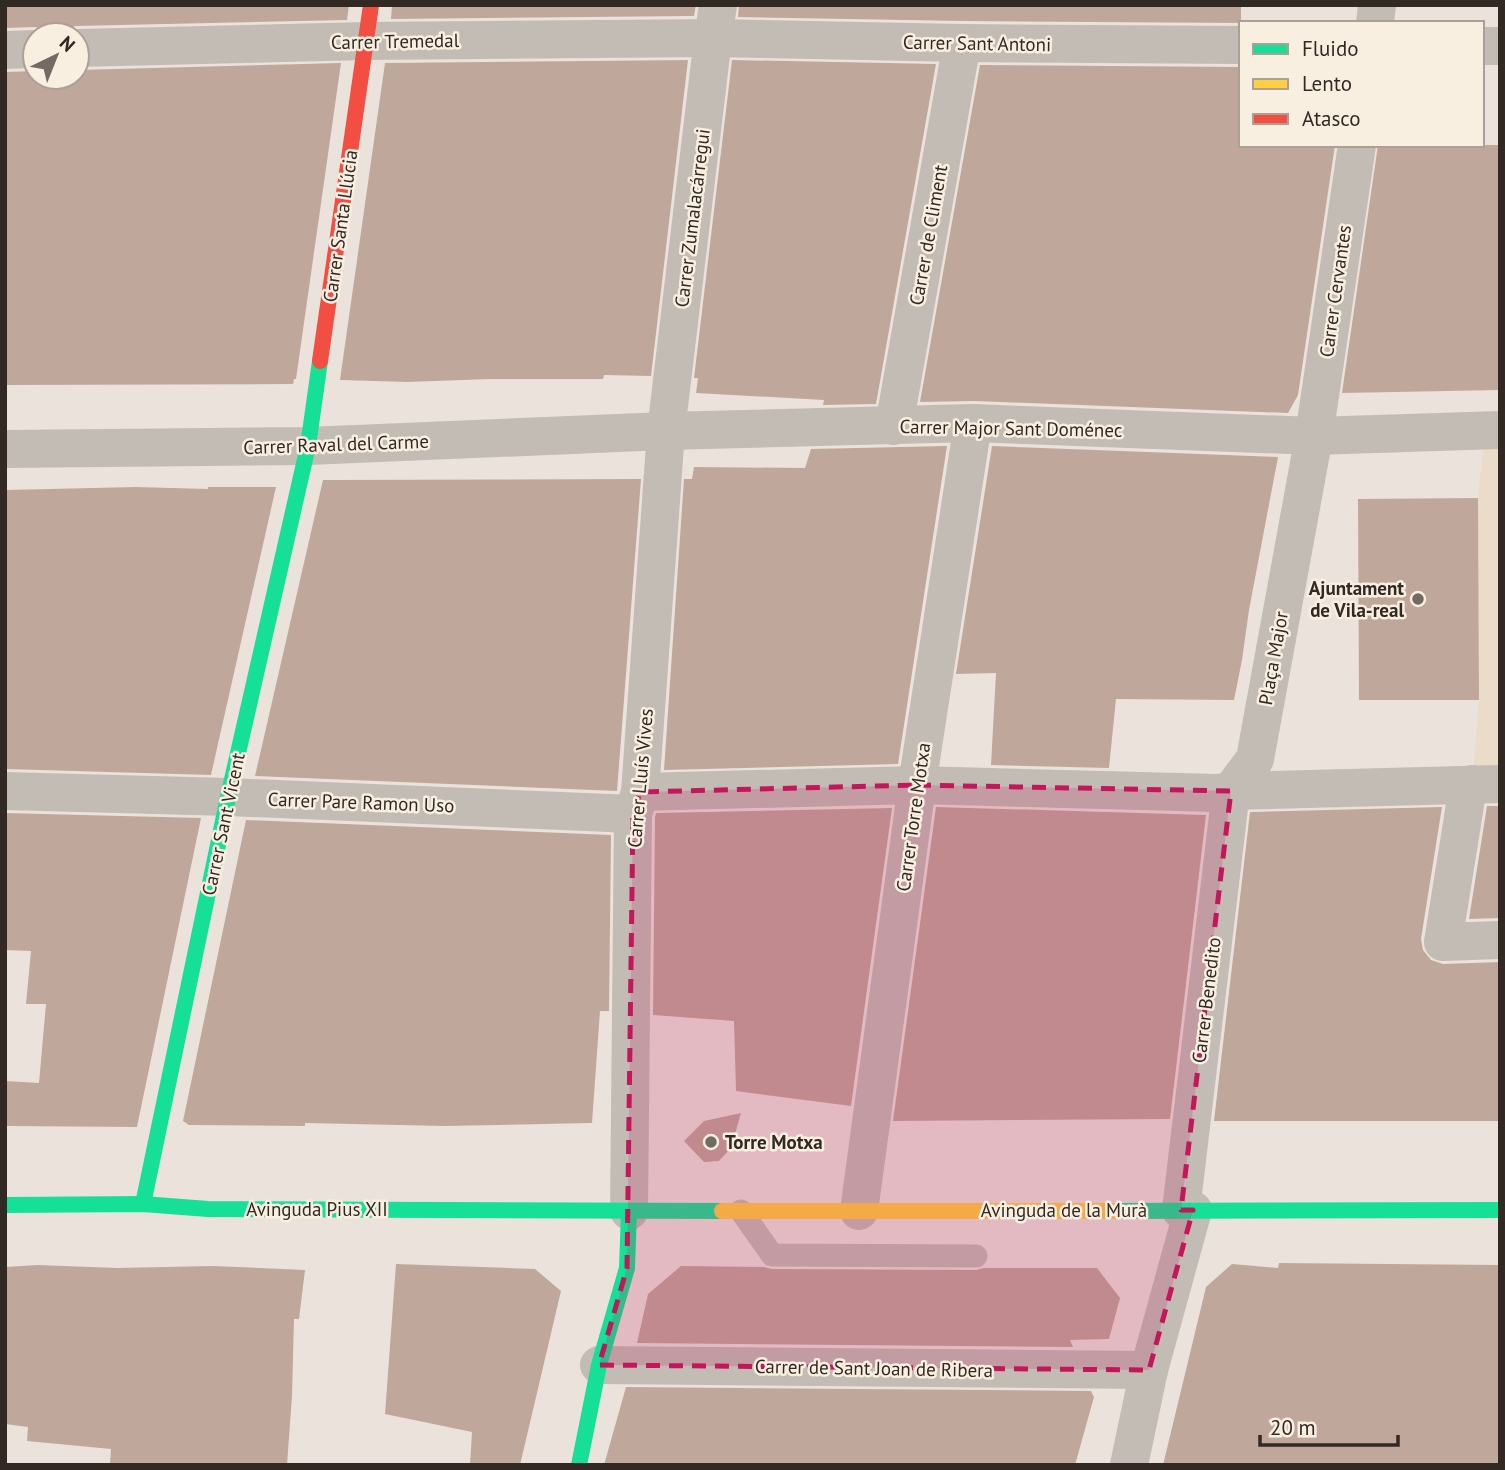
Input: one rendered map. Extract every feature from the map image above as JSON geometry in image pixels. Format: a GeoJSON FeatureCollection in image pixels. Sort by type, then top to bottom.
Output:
{"type":"FeatureCollection","features":[{"type":"Feature","properties":{"kind":"main road","name":"Carrer Santa Llúcia"},"geometry":{"type":"LineString","coordinates":[[308,446],[369,23]]}},
{"type":"Feature","properties":{"kind":"main road","name":"Carrer Sant Vicent"},"geometry":{"type":"LineString","coordinates":[[143,1204],[228,797],[308,446]]}},
{"type":"Feature","properties":{"kind":"main road","name":"Avinguda Pius XII"},"geometry":{"type":"LineString","coordinates":[[5,1205],[143,1204],[208,1209],[629,1211]]}},
{"type":"Feature","properties":{"kind":"main road","name":"Avinguda de la Murà"},"geometry":{"type":"LineString","coordinates":[[629,1211],[1500,1210]]}},
{"type":"Feature","properties":{"kind":"main road"},"geometry":{"type":"LineString","coordinates":[[579,1465],[599,1365],[627,1268],[629,1211]]}},
{"type":"Feature","properties":{"kind":"street","name":"Carrer Tremedal"},"geometry":{"type":"LineString","coordinates":[[91,47],[369,23],[716,22]]}},
{"type":"Feature","properties":{"kind":"street","name":"Carrer Sant Antoni"},"geometry":{"type":"LineString","coordinates":[[716,22],[962,43],[1239,45]]}},
{"type":"Feature","properties":{"kind":"street","name":"Carrer Zumalacárregui"},"geometry":{"type":"LineString","coordinates":[[666,431],[716,22]]}},
{"type":"Feature","properties":{"kind":"street","name":"Carrer de Climent"},"geometry":{"type":"LineString","coordinates":[[894,426],[962,43]]}},
{"type":"Feature","properties":{"kind":"street","name":"Carrer Cervantes"},"geometry":{"type":"LineString","coordinates":[[1314,436],[1357,147]]}},
{"type":"Feature","properties":{"kind":"street","name":"Carrer Major Sant Doménec"},"geometry":{"type":"LineString","coordinates":[[666,431],[973,423],[1314,436]]}},
{"type":"Feature","properties":{"kind":"street","name":"Carrer Torre Motxa"},"geometry":{"type":"LineString","coordinates":[[859,1211],[917,785],[973,423]]}},
{"type":"Feature","properties":{"kind":"street"},"geometry":{"type":"LineString","coordinates":[[1314,436],[1500,430]]}},
{"type":"Feature","properties":{"kind":"street","name":"Carrer Raval del Carme"},"geometry":{"type":"LineString","coordinates":[[5,449],[308,446],[666,431]]}},
{"type":"Feature","properties":{"kind":"street","name":"Carrer Lluís Vives"},"geometry":{"type":"LineString","coordinates":[[629,1211],[636,803],[666,431]]}},
{"type":"Feature","properties":{"kind":"street","name":"Plaça Major"},"geometry":{"type":"LineString","coordinates":[[1231,791],[1255,759],[1314,436]]}},
{"type":"Feature","properties":{"kind":"street"},"geometry":{"type":"LineString","coordinates":[[1231,791],[1491,778]]}},
{"type":"Feature","properties":{"kind":"street"},"geometry":{"type":"LineString","coordinates":[[1491,778],[1466,799],[1443,942],[1500,940]]}},
{"type":"Feature","properties":{"kind":"street","name":"Carrer Pare Ramon Uso"},"geometry":{"type":"LineString","coordinates":[[5,791],[636,803],[917,785],[1217,793],[1231,791]]}},
{"type":"Feature","properties":{"kind":"street","name":"Carrer Benedito"},"geometry":{"type":"LineString","coordinates":[[1129,1465],[1187,1210],[1231,791]]}},
{"type":"Feature","properties":{"kind":"street","name":"Carrer de Sant Joan de Ribera"},"geometry":{"type":"LineString","coordinates":[[599,1365],[1149,1370]]}},
{"type":"Feature","properties":{"kind":"lane"},"geometry":{"type":"LineString","coordinates":[[741,1211],[772,1255],[976,1256]]}},
{"type":"Feature","properties":{"kind":"highlighted area"},"geometry":{"type":"Polygon","coordinates":[[[917,785],[1231,791],[1181,1210],[1193,1210],[1149,1370],[599,1365],[627,1268],[633,814],[640,792],[917,785]]]}},
{"type":"Feature","properties":{"kind":"shaded area"},"geometry":{"type":"Polygon","coordinates":[[[1485,430],[1500,430],[1500,799],[1471,799],[1479,700],[1478,498],[1485,430]]]}},
{"type":"Feature","properties":{"kind":"building"},"geometry":{"type":"Polygon","coordinates":[[[5,5],[349,5],[347,20],[91,26],[91,21],[21,21],[21,27],[5,28],[5,5]]]}},
{"type":"Feature","properties":{"kind":"building"},"geometry":{"type":"Polygon","coordinates":[[[392,5],[696,5],[694,16],[391,19],[392,5]]]}},
{"type":"Feature","properties":{"kind":"building"},"geometry":{"type":"Polygon","coordinates":[[[739,5],[1241,5],[1239,23],[738,17],[739,5]]]}},
{"type":"Feature","properties":{"kind":"building"},"geometry":{"type":"Polygon","coordinates":[[[688,60],[651,376],[604,375],[603,379],[407,382],[340,380],[385,63],[688,60]]]}},
{"type":"Feature","properties":{"kind":"building"},"geometry":{"type":"Polygon","coordinates":[[[732,60],[936,64],[876,404],[823,405],[824,400],[696,393],[698,378],[694,378],[732,60]]]}},
{"type":"Feature","properties":{"kind":"building"},"geometry":{"type":"Polygon","coordinates":[[[341,63],[296,379],[293,384],[5,385],[5,72],[21,71],[21,91],[91,91],[91,70],[341,63]]]}},
{"type":"Feature","properties":{"kind":"building"},"geometry":{"type":"Polygon","coordinates":[[[980,65],[1239,67],[1239,147],[1335,147],[1298,395],[1288,413],[974,401],[920,402],[980,65]]]}},
{"type":"Feature","properties":{"kind":"building"},"geometry":{"type":"Polygon","coordinates":[[[1500,145],[1500,390],[1342,393],[1378,147],[1500,145]]]}},
{"type":"Feature","properties":{"kind":"building"},"geometry":{"type":"Polygon","coordinates":[[[947,446],[898,764],[664,770],[684,479],[692,479],[694,467],[805,468],[811,449],[947,446]]]}},
{"type":"Feature","properties":{"kind":"building"},"geometry":{"type":"Polygon","coordinates":[[[992,446],[1278,457],[1234,700],[1116,699],[1109,768],[991,765],[996,673],[956,674],[992,446]]]}},
{"type":"Feature","properties":{"kind":"building"},"geometry":{"type":"Polygon","coordinates":[[[641,479],[617,791],[255,776],[323,480],[641,479]]]}},
{"type":"Feature","properties":{"kind":"building"},"geometry":{"type":"Polygon","coordinates":[[[276,487],[211,775],[5,769],[5,490],[276,487]]]}},
{"type":"Feature","properties":{"kind":"building","name":"Ajuntament de Vila-real"},"geometry":{"type":"Polygon","coordinates":[[[1478,498],[1479,700],[1359,700],[1358,499],[1478,498]]]}},
{"type":"Feature","properties":{"kind":"building"},"geometry":{"type":"Polygon","coordinates":[[[1487,806],[1500,806],[1500,918],[1469,919],[1487,806]]]}},
{"type":"Feature","properties":{"kind":"building"},"geometry":{"type":"Polygon","coordinates":[[[936,807],[1206,815],[1170,1119],[893,1121],[936,807]]]}},
{"type":"Feature","properties":{"kind":"building"},"geometry":{"type":"Polygon","coordinates":[[[1442,807],[1421,939],[1423,950],[1431,960],[1443,964],[1500,962],[1500,1121],[1214,1121],[1250,812],[1442,807]]]}},
{"type":"Feature","properties":{"kind":"building"},"geometry":{"type":"Polygon","coordinates":[[[892,808],[851,1106],[736,1091],[734,1021],[653,1015],[656,813],[892,808]]]}},
{"type":"Feature","properties":{"kind":"building"},"geometry":{"type":"Polygon","coordinates":[[[5,813],[201,818],[137,1127],[5,1126],[5,1081],[39,1083],[46,1004],[26,1004],[31,951],[5,950],[5,813]]]}},
{"type":"Feature","properties":{"kind":"building"},"geometry":{"type":"Polygon","coordinates":[[[246,820],[611,835],[609,1011],[600,1011],[592,1123],[446,1126],[305,1123],[305,1126],[189,1125],[183,1121],[246,820]]]}},
{"type":"Feature","properties":{"kind":"building","name":"Torre Motxa"},"geometry":{"type":"Polygon","coordinates":[[[741,1113],[731,1148],[719,1161],[704,1162],[684,1141],[704,1121],[741,1113]]]}},
{"type":"Feature","properties":{"kind":"building"},"geometry":{"type":"Polygon","coordinates":[[[1279,1263],[1500,1265],[1500,1465],[1163,1465],[1206,1287],[1232,1264],[1278,1268],[1279,1263]]]}},
{"type":"Feature","properties":{"kind":"building"},"geometry":{"type":"Polygon","coordinates":[[[396,1264],[535,1269],[561,1291],[520,1465],[470,1465],[472,1432],[385,1414],[396,1264]]]}},
{"type":"Feature","properties":{"kind":"building"},"geometry":{"type":"Polygon","coordinates":[[[38,1265],[117,1268],[213,1266],[305,1270],[299,1319],[294,1319],[287,1465],[110,1465],[111,1449],[27,1441],[28,1427],[5,1424],[5,1267],[38,1265]]]}},
{"type":"Feature","properties":{"kind":"building"},"geometry":{"type":"Polygon","coordinates":[[[681,1266],[976,1270],[1097,1268],[1120,1298],[1109,1339],[1070,1340],[1073,1347],[637,1343],[648,1294],[681,1266]]]}},
{"type":"Feature","properties":{"kind":"building"},"geometry":{"type":"Polygon","coordinates":[[[626,1387],[1091,1391],[1094,1397],[1075,1465],[604,1465],[626,1387]]]}},
{"type":"Feature","properties":{"kind":"traffic: fast"},"geometry":{"type":"LineString","coordinates":[[143,1204],[228,797],[308,446],[320,361]]}},
{"type":"Feature","properties":{"kind":"traffic: fast"},"geometry":{"type":"LineString","coordinates":[[5,1205],[143,1204],[208,1209],[722,1211]]}},
{"type":"Feature","properties":{"kind":"traffic: fast"},"geometry":{"type":"LineString","coordinates":[[1114,1211],[1500,1210]]}},
{"type":"Feature","properties":{"kind":"traffic: fast"},"geometry":{"type":"LineString","coordinates":[[579,1465],[599,1365],[627,1268],[629,1211]]}},
{"type":"Feature","properties":{"kind":"traffic: slow"},"geometry":{"type":"LineString","coordinates":[[722,1211],[1114,1211]]}},
{"type":"Feature","properties":{"kind":"traffic: jam"},"geometry":{"type":"LineString","coordinates":[[320,361],[371,5]]}},
{"type":"Feature","properties":{"kind":"place","name":"Ajuntament de Vila-real"},"geometry":{"type":"Point","coordinates":[1418,599]}},
{"type":"Feature","properties":{"kind":"place","name":"Torre Motxa"},"geometry":{"type":"Point","coordinates":[711,1142]}}]}
